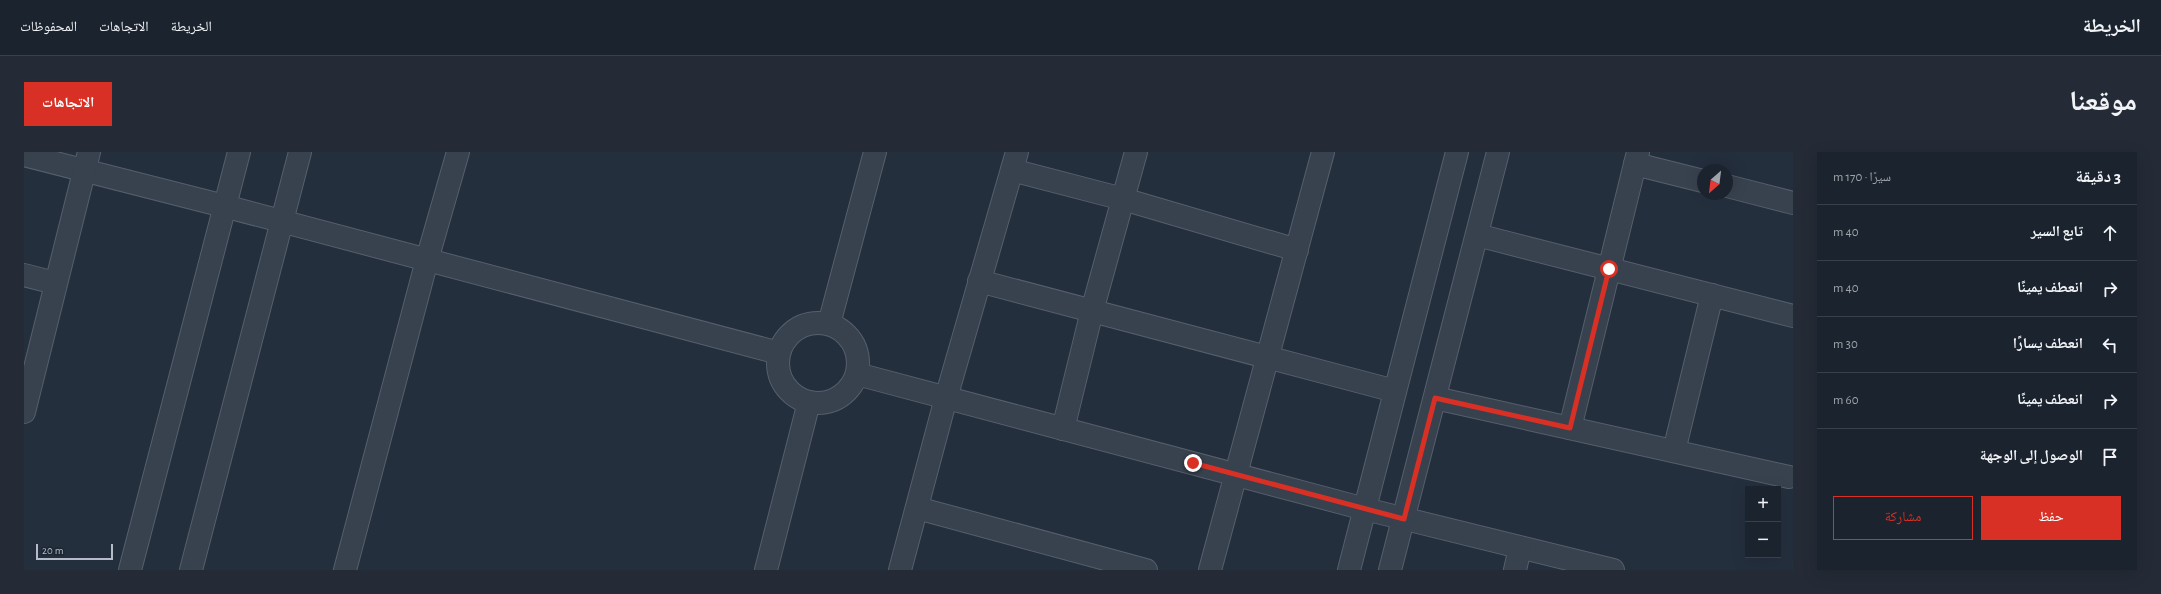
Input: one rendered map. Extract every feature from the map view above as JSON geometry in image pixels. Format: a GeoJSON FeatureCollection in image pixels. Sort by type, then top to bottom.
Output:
{"type":"FeatureCollection","features":[{"type":"Feature","properties":{"kind":"street"},"geometry":{"type":"LineString","coordinates":[[130,570],[239,152]]}},
{"type":"Feature","properties":{"kind":"street"},"geometry":{"type":"LineString","coordinates":[[191,570],[300,152]]}},
{"type":"Feature","properties":{"kind":"street"},"geometry":{"type":"LineString","coordinates":[[346,570],[427,260],[458,152]]}},
{"type":"Feature","properties":{"kind":"street"},"geometry":{"type":"LineString","coordinates":[[829,324],[875,152]]}},
{"type":"Feature","properties":{"kind":"street"},"geometry":{"type":"LineString","coordinates":[[1062,429],[1092,311],[1136,152]]}},
{"type":"Feature","properties":{"kind":"street"},"geometry":{"type":"LineString","coordinates":[[1210,570],[1323,152]]}},
{"type":"Feature","properties":{"kind":"street"},"geometry":{"type":"LineString","coordinates":[[1349,570],[1457,152]]}},
{"type":"Feature","properties":{"kind":"street"},"geometry":{"type":"LineString","coordinates":[[1390,570],[1498,152]]}},
{"type":"Feature","properties":{"kind":"street"},"geometry":{"type":"LineString","coordinates":[[24,155],[86,161],[224,206],[779,353]]}},
{"type":"Feature","properties":{"kind":"street"},"geometry":{"type":"LineString","coordinates":[[1570,428],[1637,158],[1697,179]]}},
{"type":"Feature","properties":{"kind":"street"},"geometry":{"type":"LineString","coordinates":[[24,412],[28,382],[86,161]]}},
{"type":"Feature","properties":{"kind":"street"},"geometry":{"type":"LineString","coordinates":[[900,570],[946,398],[1014,161],[1123,199],[1297,250]]}},
{"type":"Feature","properties":{"kind":"street"},"geometry":{"type":"LineString","coordinates":[[1733,188],[1793,203]]}},
{"type":"Feature","properties":{"kind":"street"},"geometry":{"type":"LineString","coordinates":[[1476,235],[1793,316]]}},
{"type":"Feature","properties":{"kind":"street"},"geometry":{"type":"LineString","coordinates":[[24,275],[55,283]]}},
{"type":"Feature","properties":{"kind":"street"},"geometry":{"type":"LineString","coordinates":[[979,281],[1396,391]]}},
{"type":"Feature","properties":{"kind":"street"},"geometry":{"type":"LineString","coordinates":[[1674,451],[1712,295]]}},
{"type":"Feature","properties":{"kind":"street"},"geometry":{"type":"LineString","coordinates":[[808,324],[829,324],[847,334],[854,343],[858,353],[857,374],[847,392],[839,398],[829,401],[809,402],[791,392],[784,384],[780,374],[779,353],[783,342],[798,328],[808,324]]}},
{"type":"Feature","properties":{"kind":"street"},"geometry":{"type":"LineString","coordinates":[[857,374],[1365,509],[1613,570]]}},
{"type":"Feature","properties":{"kind":"street"},"geometry":{"type":"LineString","coordinates":[[1435,398],[1674,451],[1792,472]]}},
{"type":"Feature","properties":{"kind":"street"},"geometry":{"type":"LineString","coordinates":[[766,570],[809,402]]}},
{"type":"Feature","properties":{"kind":"street"},"geometry":{"type":"LineString","coordinates":[[917,508],[1146,570]]}},
{"type":"Feature","properties":{"kind":"street"},"geometry":{"type":"LineString","coordinates":[[1515,570],[1520,548]]}},
{"type":"Feature","properties":{"kind":"route"},"geometry":{"type":"LineString","coordinates":[[1193,463],[1404,519],[1435,398],[1570,428],[1609,269]]}}]}
